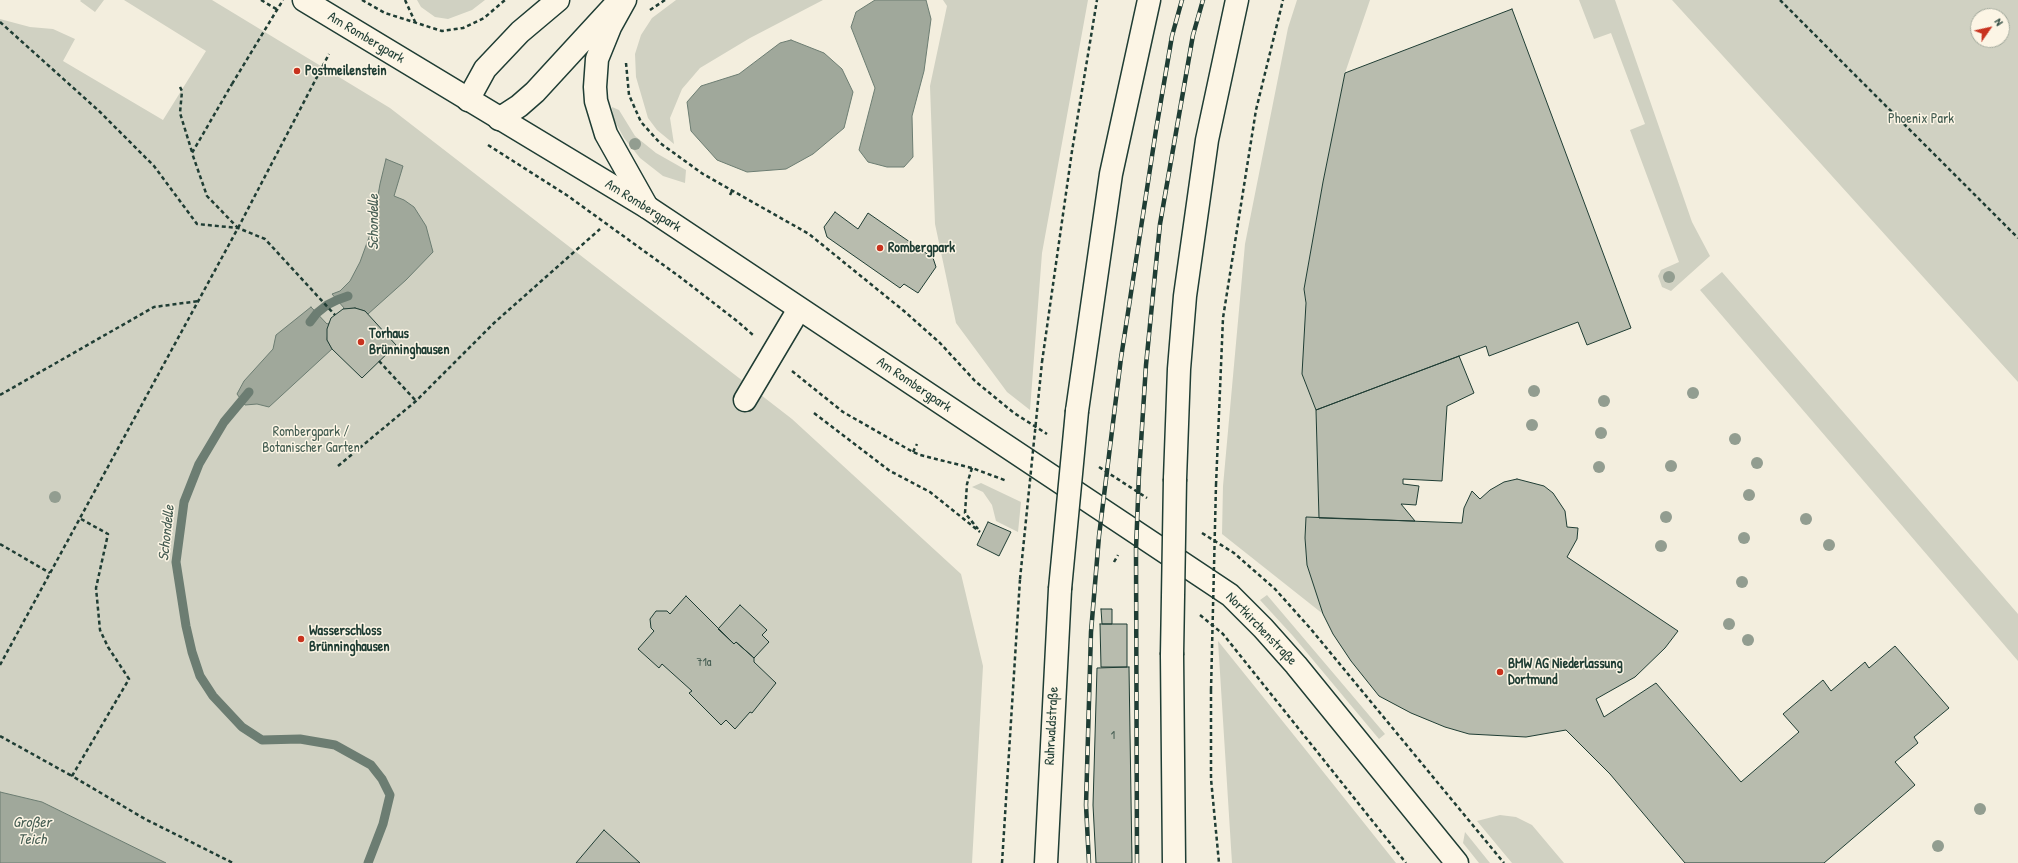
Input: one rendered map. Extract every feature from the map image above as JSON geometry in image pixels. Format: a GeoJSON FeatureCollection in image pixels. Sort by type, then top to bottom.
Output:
{"type":"FeatureCollection","features":[{"type":"Feature","properties":{"kind":"main road","name":"Am Rombergpark"},"geometry":{"type":"LineString","coordinates":[[304,0],[647,208],[733,263],[799,309],[975,425]]}},
{"type":"Feature","properties":{"kind":"main road"},"geometry":{"type":"LineString","coordinates":[[468,100],[485,69],[525,28],[558,0]]}},
{"type":"Feature","properties":{"kind":"main road"},"geometry":{"type":"LineString","coordinates":[[499,118],[519,106],[535,92],[592,29],[624,0]]}},
{"type":"Feature","properties":{"kind":"main road"},"geometry":{"type":"LineString","coordinates":[[624,0],[610,27],[597,59],[595,87],[596,101],[606,134],[647,208]]}},
{"type":"Feature","properties":{"kind":"main road"},"geometry":{"type":"LineString","coordinates":[[1139,0],[1140,36]]}},
{"type":"Feature","properties":{"kind":"main road"},"geometry":{"type":"LineString","coordinates":[[1140,36],[1149,0]]}},
{"type":"Feature","properties":{"kind":"main road"},"geometry":{"type":"LineString","coordinates":[[1174,863],[1172,655],[1179,369],[1185,296],[1207,140],[1237,0]]}},
{"type":"Feature","properties":{"kind":"main road","name":"Ruhrwaldstraße"},"geometry":{"type":"LineString","coordinates":[[1046,863],[1060,589],[1077,411],[1111,174],[1140,36]]}},
{"type":"Feature","properties":{"kind":"main road"},"geometry":{"type":"LineString","coordinates":[[745,400],[799,309]]}},
{"type":"Feature","properties":{"kind":"main road","name":"Nortkirchenstraße"},"geometry":{"type":"LineString","coordinates":[[975,425],[1230,595],[1264,628],[1296,665],[1457,863]]}},
{"type":"Feature","properties":{"kind":"path"},"geometry":{"type":"LineString","coordinates":[[262,0],[282,12]]}},
{"type":"Feature","properties":{"kind":"path"},"geometry":{"type":"LineString","coordinates":[[192,153],[283,0]]}},
{"type":"Feature","properties":{"kind":"path"},"geometry":{"type":"LineString","coordinates":[[362,0],[384,13],[442,31],[463,28],[484,18],[505,0]]}},
{"type":"Feature","properties":{"kind":"path"},"geometry":{"type":"LineString","coordinates":[[405,0],[416,24]]}},
{"type":"Feature","properties":{"kind":"path"},"geometry":{"type":"LineString","coordinates":[[645,14],[665,0]]}},
{"type":"Feature","properties":{"kind":"path"},"geometry":{"type":"LineString","coordinates":[[1002,863],[1020,579],[1042,362],[1072,151],[1097,0]]}},
{"type":"Feature","properties":{"kind":"path"},"geometry":{"type":"LineString","coordinates":[[1219,863],[1211,779],[1211,690],[1216,485],[1223,318],[1256,110],[1283,0]]}},
{"type":"Feature","properties":{"kind":"path"},"geometry":{"type":"LineString","coordinates":[[1780,0],[2018,238]]}},
{"type":"Feature","properties":{"kind":"path"},"geometry":{"type":"LineString","coordinates":[[0,22],[99,111],[154,166],[197,224],[238,228],[265,239],[335,315]]}},
{"type":"Feature","properties":{"kind":"path"},"geometry":{"type":"LineString","coordinates":[[0,664],[81,519],[199,301],[329,54]]}},
{"type":"Feature","properties":{"kind":"path"},"geometry":{"type":"LineString","coordinates":[[626,60],[629,95],[641,122],[660,143],[702,174],[809,234],[904,311],[940,343],[975,381],[1014,413],[1048,434]]}},
{"type":"Feature","properties":{"kind":"path"},"geometry":{"type":"LineString","coordinates":[[180,87],[182,91],[180,113],[207,196],[238,228]]}},
{"type":"Feature","properties":{"kind":"path"},"geometry":{"type":"LineString","coordinates":[[482,141],[568,196],[680,276],[737,321],[772,354],[843,412],[920,455],[972,468],[1011,482]]}},
{"type":"Feature","properties":{"kind":"path"},"geometry":{"type":"LineString","coordinates":[[730,196],[732,191]]}},
{"type":"Feature","properties":{"kind":"path"},"geometry":{"type":"LineString","coordinates":[[338,466],[416,401],[494,323],[600,229]]}},
{"type":"Feature","properties":{"kind":"path"},"geometry":{"type":"LineString","coordinates":[[0,395],[154,307],[199,301]]}},
{"type":"Feature","properties":{"kind":"path"},"geometry":{"type":"LineString","coordinates":[[379,361],[416,401]]}},
{"type":"Feature","properties":{"kind":"path"},"geometry":{"type":"LineString","coordinates":[[814,413],[890,471],[930,492],[980,532],[965,513],[966,484],[972,468]]}},
{"type":"Feature","properties":{"kind":"path"},"geometry":{"type":"LineString","coordinates":[[913,452],[917,444]]}},
{"type":"Feature","properties":{"kind":"path"},"geometry":{"type":"LineString","coordinates":[[1094,464],[1154,502]]}},
{"type":"Feature","properties":{"kind":"path"},"geometry":{"type":"LineString","coordinates":[[1023,491],[1030,495]]}},
{"type":"Feature","properties":{"kind":"path"},"geometry":{"type":"LineString","coordinates":[[72,776],[129,678],[108,647],[100,630],[96,588],[108,534],[81,519]]}},
{"type":"Feature","properties":{"kind":"path"},"geometry":{"type":"LineString","coordinates":[[1200,532],[1234,553],[1275,589],[1310,628],[1504,863]]}},
{"type":"Feature","properties":{"kind":"path"},"geometry":{"type":"LineString","coordinates":[[0,544],[50,573]]}},
{"type":"Feature","properties":{"kind":"path"},"geometry":{"type":"LineString","coordinates":[[1112,550],[1124,559]]}},
{"type":"Feature","properties":{"kind":"path"},"geometry":{"type":"LineString","coordinates":[[1114,562],[1118,555]]}},
{"type":"Feature","properties":{"kind":"path"},"geometry":{"type":"LineString","coordinates":[[1196,612],[1223,634],[1406,863]]}},
{"type":"Feature","properties":{"kind":"path"},"geometry":{"type":"LineString","coordinates":[[0,736],[145,819],[233,863]]}},
{"type":"Feature","properties":{"kind":"green space"},"geometry":{"type":"Polygon","coordinates":[[[104,0],[95,12],[80,1],[104,0]]]}},
{"type":"Feature","properties":{"kind":"green space","name":"Rombergpark / Botanischer Garten"},"geometry":{"type":"Polygon","coordinates":[[[124,0],[212,0],[390,108],[792,419],[961,574],[983,666],[972,863],[0,863],[0,19],[30,27],[53,29],[75,39],[63,61],[163,120],[206,51],[124,0]]]}},
{"type":"Feature","properties":{"kind":"green space"},"geometry":{"type":"Polygon","coordinates":[[[417,0],[485,0],[472,10],[448,19],[435,17],[421,7],[417,0]]]}},
{"type":"Feature","properties":{"kind":"green space"},"geometry":{"type":"Polygon","coordinates":[[[676,0],[823,0],[750,38],[700,68],[682,89],[670,118],[674,144],[657,130],[648,118],[636,77],[635,54],[641,35],[652,18],[676,0]]]}},
{"type":"Feature","properties":{"kind":"green space"},"geometry":{"type":"Polygon","coordinates":[[[943,0],[1088,0],[1042,253],[1030,410],[1007,392],[956,323],[935,224],[930,86],[947,6],[943,0]]]}},
{"type":"Feature","properties":{"kind":"green space"},"geometry":{"type":"Polygon","coordinates":[[[1297,0],[1370,0],[1345,73],[1323,182],[1304,289],[1316,410],[1319,518],[1306,517],[1305,538],[1307,565],[1323,614],[1222,534],[1223,486],[1245,244],[1288,28],[1297,0]]]}},
{"type":"Feature","properties":{"kind":"green space"},"geometry":{"type":"Polygon","coordinates":[[[1579,0],[1615,0],[1692,222],[1710,256],[1671,291],[1662,287],[1658,276],[1661,270],[1679,262],[1630,130],[1645,124],[1611,33],[1594,39],[1579,0]]]}},
{"type":"Feature","properties":{"kind":"green space","name":"Phoenix Park"},"geometry":{"type":"Polygon","coordinates":[[[1672,0],[2018,0],[2018,382],[1813,155],[1672,0]]]}},
{"type":"Feature","properties":{"kind":"green space"},"geometry":{"type":"Polygon","coordinates":[[[612,107],[619,110],[635,136],[656,153],[686,170],[685,183],[663,176],[640,158],[624,138],[613,118],[612,107]]]}},
{"type":"Feature","properties":{"kind":"green space"},"geometry":{"type":"Polygon","coordinates":[[[1722,272],[2018,614],[2018,661],[1700,290],[1722,272]]]}},
{"type":"Feature","properties":{"kind":"green space"},"geometry":{"type":"Polygon","coordinates":[[[981,483],[1021,502],[1018,532],[996,521],[992,505],[983,492],[972,487],[981,483]]]}},
{"type":"Feature","properties":{"kind":"green space"},"geometry":{"type":"Polygon","coordinates":[[[1267,595],[1385,734],[1379,739],[1293,636],[1260,600],[1267,595]]]}},
{"type":"Feature","properties":{"kind":"green space"},"geometry":{"type":"Polygon","coordinates":[[[1218,641],[1301,744],[1396,863],[1232,863],[1218,641]]]}},
{"type":"Feature","properties":{"kind":"green space"},"geometry":{"type":"Polygon","coordinates":[[[1500,815],[1516,817],[1532,825],[1564,863],[1512,863],[1477,821],[1500,815]]]}},
{"type":"Feature","properties":{"kind":"green space"},"geometry":{"type":"Polygon","coordinates":[[[1465,832],[1490,863],[1479,863],[1463,843],[1465,832]]]}},
{"type":"Feature","properties":{"kind":"water"},"geometry":{"type":"Polygon","coordinates":[[[875,0],[926,0],[931,19],[924,71],[912,116],[913,157],[904,167],[887,167],[868,162],[859,150],[875,88],[851,27],[856,12],[875,0]]]}},
{"type":"Feature","properties":{"kind":"water"},"geometry":{"type":"Polygon","coordinates":[[[791,40],[824,53],[842,69],[853,92],[844,128],[813,154],[786,169],[747,172],[717,160],[691,131],[687,102],[701,86],[739,74],[780,43],[791,40]]]}},
{"type":"Feature","properties":{"kind":"water"},"geometry":{"type":"Polygon","coordinates":[[[386,159],[403,166],[394,196],[404,200],[414,207],[426,226],[433,252],[406,280],[368,314],[365,311],[355,308],[343,309],[344,308],[332,294],[340,291],[350,281],[360,262],[372,229],[386,159]]]}},
{"type":"Feature","properties":{"kind":"water"},"geometry":{"type":"Polygon","coordinates":[[[311,307],[327,324],[329,323],[327,340],[332,349],[269,407],[257,404],[245,405],[237,394],[244,381],[273,349],[276,335],[311,307]]]}},
{"type":"Feature","properties":{"kind":"water","name":"Großer Teich"},"geometry":{"type":"Polygon","coordinates":[[[0,792],[42,802],[166,863],[0,863],[0,792]]]}},
{"type":"Feature","properties":{"kind":"building"},"geometry":{"type":"Polygon","coordinates":[[[1512,9],[1631,328],[1587,345],[1578,322],[1489,356],[1486,346],[1316,410],[1302,374],[1306,303],[1304,289],[1323,182],[1345,73],[1512,9]]]}},
{"type":"Feature","properties":{"kind":"building","name":"Rombergpark"},"geometry":{"type":"Polygon","coordinates":[[[835,212],[858,229],[868,213],[933,258],[936,267],[918,293],[904,284],[900,288],[827,237],[824,227],[835,212]]]}},
{"type":"Feature","properties":{"kind":"building","name":"Torhaus Brünninghausen"},"geometry":{"type":"Polygon","coordinates":[[[355,308],[365,311],[396,345],[362,378],[332,349],[327,340],[327,329],[331,318],[343,309],[355,308]]]}},
{"type":"Feature","properties":{"kind":"building"},"geometry":{"type":"Polygon","coordinates":[[[1459,356],[1474,393],[1447,406],[1442,481],[1403,479],[1403,484],[1419,486],[1416,505],[1401,504],[1415,521],[1319,518],[1316,410],[1459,356]]]}},
{"type":"Feature","properties":{"kind":"building","name":"BMW AG Niederlassung Dortmund"},"geometry":{"type":"Polygon","coordinates":[[[1517,479],[1544,486],[1553,493],[1565,511],[1567,527],[1578,528],[1577,539],[1567,557],[1678,631],[1665,648],[1635,677],[1596,699],[1604,717],[1656,683],[1741,782],[1799,732],[1783,714],[1823,680],[1831,691],[1865,662],[1869,668],[1895,646],[1949,708],[1914,737],[1918,743],[1895,762],[1915,785],[1824,863],[1685,863],[1610,774],[1566,730],[1526,737],[1469,734],[1445,727],[1411,713],[1379,696],[1351,661],[1333,634],[1323,614],[1307,565],[1305,538],[1306,517],[1462,523],[1464,508],[1472,491],[1480,499],[1490,490],[1504,482],[1517,479]]]}},
{"type":"Feature","properties":{"kind":"building"},"geometry":{"type":"Polygon","coordinates":[[[988,522],[1011,532],[999,556],[977,545],[988,522]]]}},
{"type":"Feature","properties":{"kind":"building"},"geometry":{"type":"Polygon","coordinates":[[[686,596],[734,644],[736,642],[754,658],[754,662],[776,683],[752,713],[750,712],[735,729],[726,720],[721,725],[689,693],[692,691],[662,664],[659,668],[638,649],[654,631],[651,628],[650,619],[656,611],[667,611],[670,614],[686,596]]]}},
{"type":"Feature","properties":{"kind":"building"},"geometry":{"type":"Polygon","coordinates":[[[740,605],[767,630],[762,635],[769,642],[754,658],[736,642],[734,644],[718,629],[740,605]]]}},
{"type":"Feature","properties":{"kind":"building"},"geometry":{"type":"Polygon","coordinates":[[[1101,609],[1112,609],[1112,624],[1102,624],[1101,609]]]}},
{"type":"Feature","properties":{"kind":"building"},"geometry":{"type":"Polygon","coordinates":[[[1100,624],[1127,624],[1127,667],[1101,667],[1100,624]]]}},
{"type":"Feature","properties":{"kind":"building"},"geometry":{"type":"Polygon","coordinates":[[[1129,667],[1132,863],[1096,863],[1093,805],[1097,668],[1129,667]]]}},
{"type":"Feature","properties":{"kind":"building"},"geometry":{"type":"Polygon","coordinates":[[[604,830],[640,863],[576,863],[604,830]]]}},
{"type":"Feature","properties":{"kind":"waterway","name":"Schondelle"},"geometry":{"type":"LineString","coordinates":[[310,322],[317,313],[327,305],[348,296]]}},
{"type":"Feature","properties":{"kind":"waterway","name":"Schondelle"},"geometry":{"type":"LineString","coordinates":[[249,392],[224,422],[199,464],[184,502],[176,562],[186,626],[192,652],[200,676],[213,696],[242,727],[262,740],[300,739],[335,745],[371,765],[382,779],[390,795],[383,824],[368,863]]}},
{"type":"Feature","properties":{"kind":"railway"},"geometry":{"type":"LineString","coordinates":[[1089,863],[1086,805],[1091,632],[1099,536],[1121,358],[1156,130],[1172,36],[1182,0]]}},
{"type":"Feature","properties":{"kind":"railway"},"geometry":{"type":"LineString","coordinates":[[1137,863],[1136,549],[1146,365],[1160,224],[1193,35],[1203,0]]}},
{"type":"Feature","properties":{"kind":"place","name":"Postmeilenstein"},"geometry":{"type":"Point","coordinates":[297,71]}},
{"type":"Feature","properties":{"kind":"place","name":"Rombergpark"},"geometry":{"type":"Point","coordinates":[880,248]}},
{"type":"Feature","properties":{"kind":"place","name":"Torhaus Brünninghausen"},"geometry":{"type":"Point","coordinates":[361,342]}},
{"type":"Feature","properties":{"kind":"place","name":"Wasserschloss Brünninghausen"},"geometry":{"type":"Point","coordinates":[301,639]}},
{"type":"Feature","properties":{"kind":"place","name":"BMW AG Niederlassung Dortmund"},"geometry":{"type":"Point","coordinates":[1500,672]}}]}
